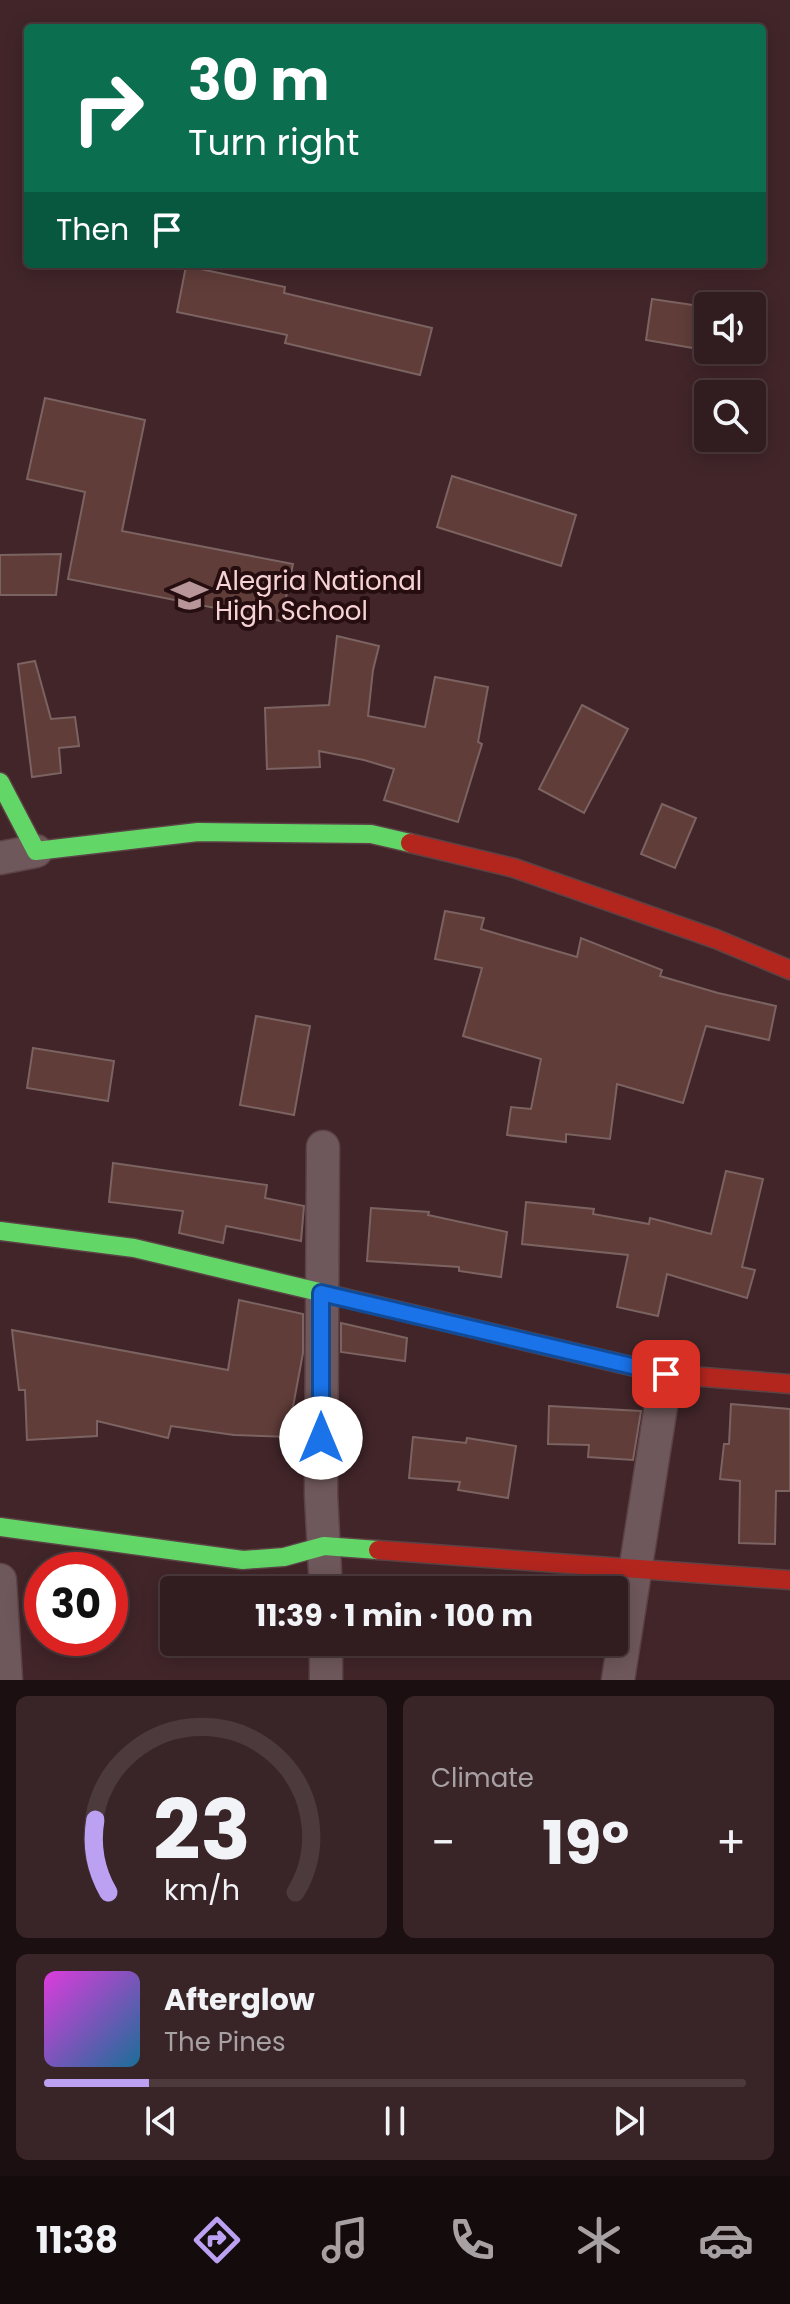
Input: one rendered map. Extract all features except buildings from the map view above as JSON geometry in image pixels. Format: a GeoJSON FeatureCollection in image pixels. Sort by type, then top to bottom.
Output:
{"type":"FeatureCollection","features":[{"type":"Feature","properties":{"kind":"street"},"geometry":{"type":"LineString","coordinates":[[0,782],[36,851]]}},
{"type":"Feature","properties":{"kind":"street"},"geometry":{"type":"LineString","coordinates":[[0,858],[198,832],[371,834],[514,868],[716,939],[790,970]]}},
{"type":"Feature","properties":{"kind":"street"},"geometry":{"type":"LineString","coordinates":[[323,1147],[321,1293],[325,1576]]}},
{"type":"Feature","properties":{"kind":"street"},"geometry":{"type":"LineString","coordinates":[[0,1231],[134,1248],[666,1374],[790,1384]]}},
{"type":"Feature","properties":{"kind":"street"},"geometry":{"type":"LineString","coordinates":[[618,1680],[666,1374]]}},
{"type":"Feature","properties":{"kind":"street"},"geometry":{"type":"LineString","coordinates":[[0,1527],[243,1560],[284,1557],[324,1546],[790,1580]]}},
{"type":"Feature","properties":{"kind":"street"},"geometry":{"type":"LineString","coordinates":[[0,1580],[6,1680]]}},
{"type":"Feature","properties":{"kind":"street"},"geometry":{"type":"LineString","coordinates":[[326,1656],[326,1680]]}},
{"type":"Feature","properties":{"kind":"traffic: fast"},"geometry":{"type":"LineString","coordinates":[[0,782],[36,851],[198,832],[371,834],[410,843]]}},
{"type":"Feature","properties":{"kind":"traffic: fast"},"geometry":{"type":"LineString","coordinates":[[0,1231],[134,1248],[635,1367]]}},
{"type":"Feature","properties":{"kind":"traffic: fast"},"geometry":{"type":"LineString","coordinates":[[0,1527],[243,1560],[284,1557],[324,1546],[378,1550]]}},
{"type":"Feature","properties":{"kind":"traffic: jam"},"geometry":{"type":"LineString","coordinates":[[410,843],[514,868],[716,939],[790,970]]}},
{"type":"Feature","properties":{"kind":"traffic: jam"},"geometry":{"type":"LineString","coordinates":[[635,1367],[666,1374],[790,1384]]}},
{"type":"Feature","properties":{"kind":"traffic: jam"},"geometry":{"type":"LineString","coordinates":[[378,1550],[790,1580]]}},
{"type":"Feature","properties":{"kind":"place","name":"Alegria National High School"},"geometry":{"type":"Point","coordinates":[189,596]}},
{"type":"Feature","properties":{"kind":"route"},"geometry":{"type":"LineString","coordinates":[[321,1438],[321,1293],[666,1374]]}}]}
